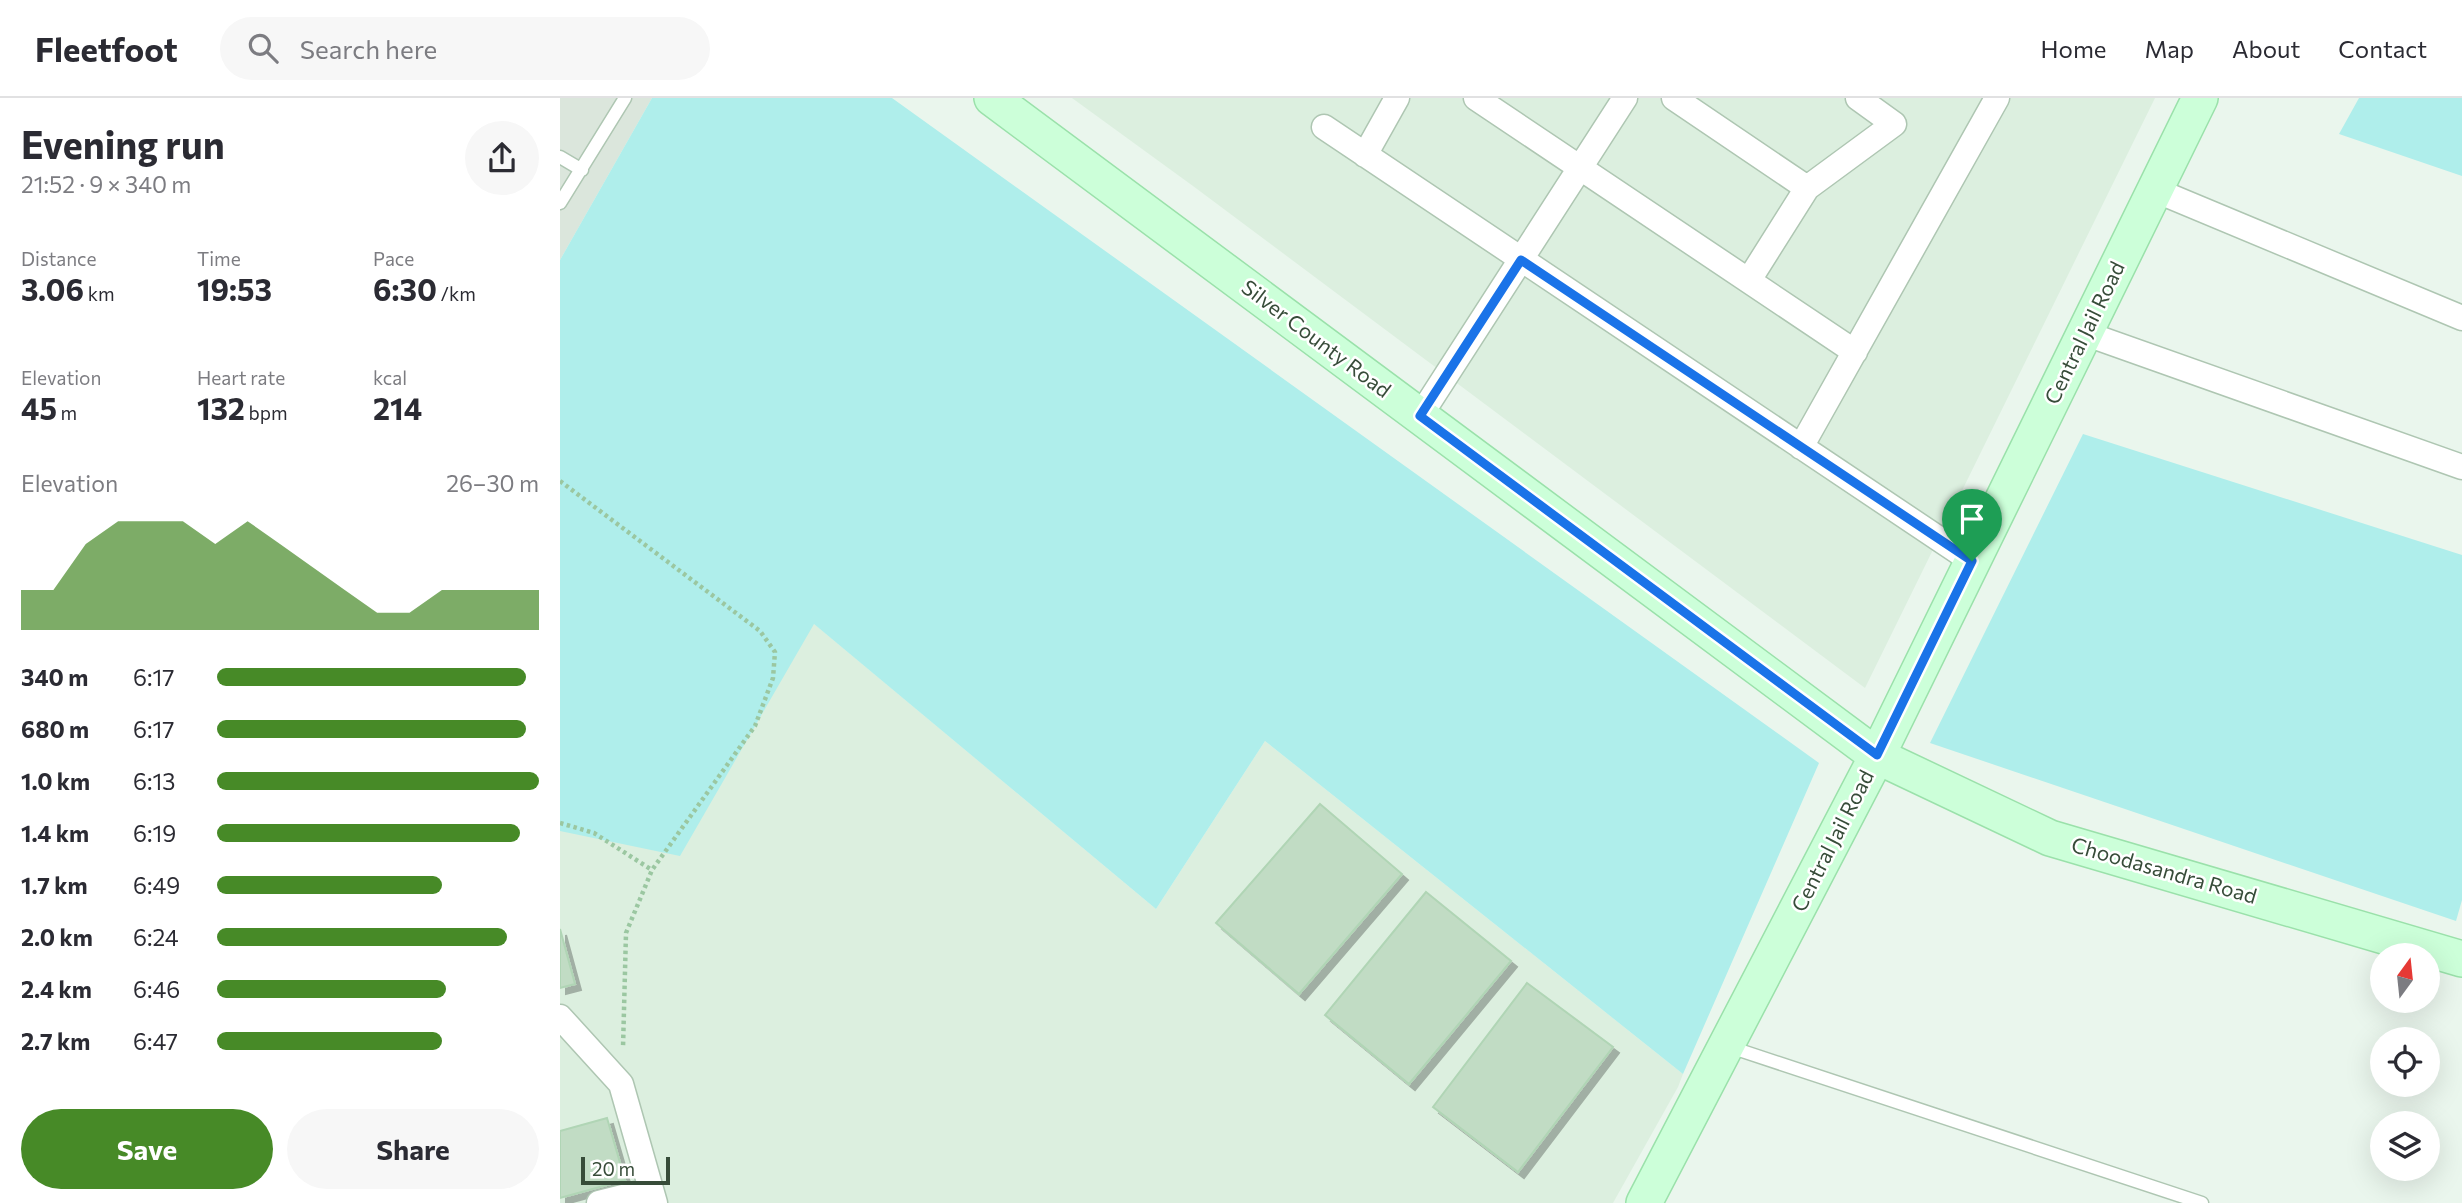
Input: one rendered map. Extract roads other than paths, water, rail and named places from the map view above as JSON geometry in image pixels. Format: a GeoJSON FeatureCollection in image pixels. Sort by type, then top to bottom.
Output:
{"type":"FeatureCollection","features":[{"type":"Feature","properties":{"kind":"street","name":"Silver County Road"},"geometry":{"type":"LineString","coordinates":[[992,98],[1877,755]]}},
{"type":"Feature","properties":{"kind":"street"},"geometry":{"type":"LineString","coordinates":[[1365,155],[1397,98]]}},
{"type":"Feature","properties":{"kind":"street"},"geometry":{"type":"LineString","coordinates":[[1476,98],[1854,352]]}},
{"type":"Feature","properties":{"kind":"street"},"geometry":{"type":"LineString","coordinates":[[1420,416],[1625,98]]}},
{"type":"Feature","properties":{"kind":"street"},"geometry":{"type":"LineString","coordinates":[[1674,98],[1807,188]]}},
{"type":"Feature","properties":{"kind":"street"},"geometry":{"type":"LineString","coordinates":[[1749,280],[1807,188],[1894,124],[1858,98]]}},
{"type":"Feature","properties":{"kind":"street"},"geometry":{"type":"LineString","coordinates":[[1801,447],[1997,98]]}},
{"type":"Feature","properties":{"kind":"street","name":"Central Jail Road"},"geometry":{"type":"LineString","coordinates":[[1644,1203],[1877,755],[2198,99]]}},
{"type":"Feature","properties":{"kind":"street"},"geometry":{"type":"LineString","coordinates":[[1324,127],[1972,561]]}},
{"type":"Feature","properties":{"kind":"street"},"geometry":{"type":"LineString","coordinates":[[2155,190],[2462,318]]}},
{"type":"Feature","properties":{"kind":"street"},"geometry":{"type":"LineString","coordinates":[[2084,333],[2462,467]]}},
{"type":"Feature","properties":{"kind":"street","name":"Choodasandra Road"},"geometry":{"type":"LineString","coordinates":[[1877,755],[2050,838],[2462,959]]}},
{"type":"Feature","properties":{"kind":"street"},"geometry":{"type":"LineString","coordinates":[[560,1017],[621,1084],[653,1196],[599,1203]]}},
{"type":"Feature","properties":{"kind":"lane"},"geometry":{"type":"LineString","coordinates":[[560,203],[625,98]]}},
{"type":"Feature","properties":{"kind":"lane"},"geometry":{"type":"LineString","coordinates":[[560,157],[582,170]]}},
{"type":"Feature","properties":{"kind":"lane"},"geometry":{"type":"LineString","coordinates":[[1726,1046],[2202,1203]]}}]}
